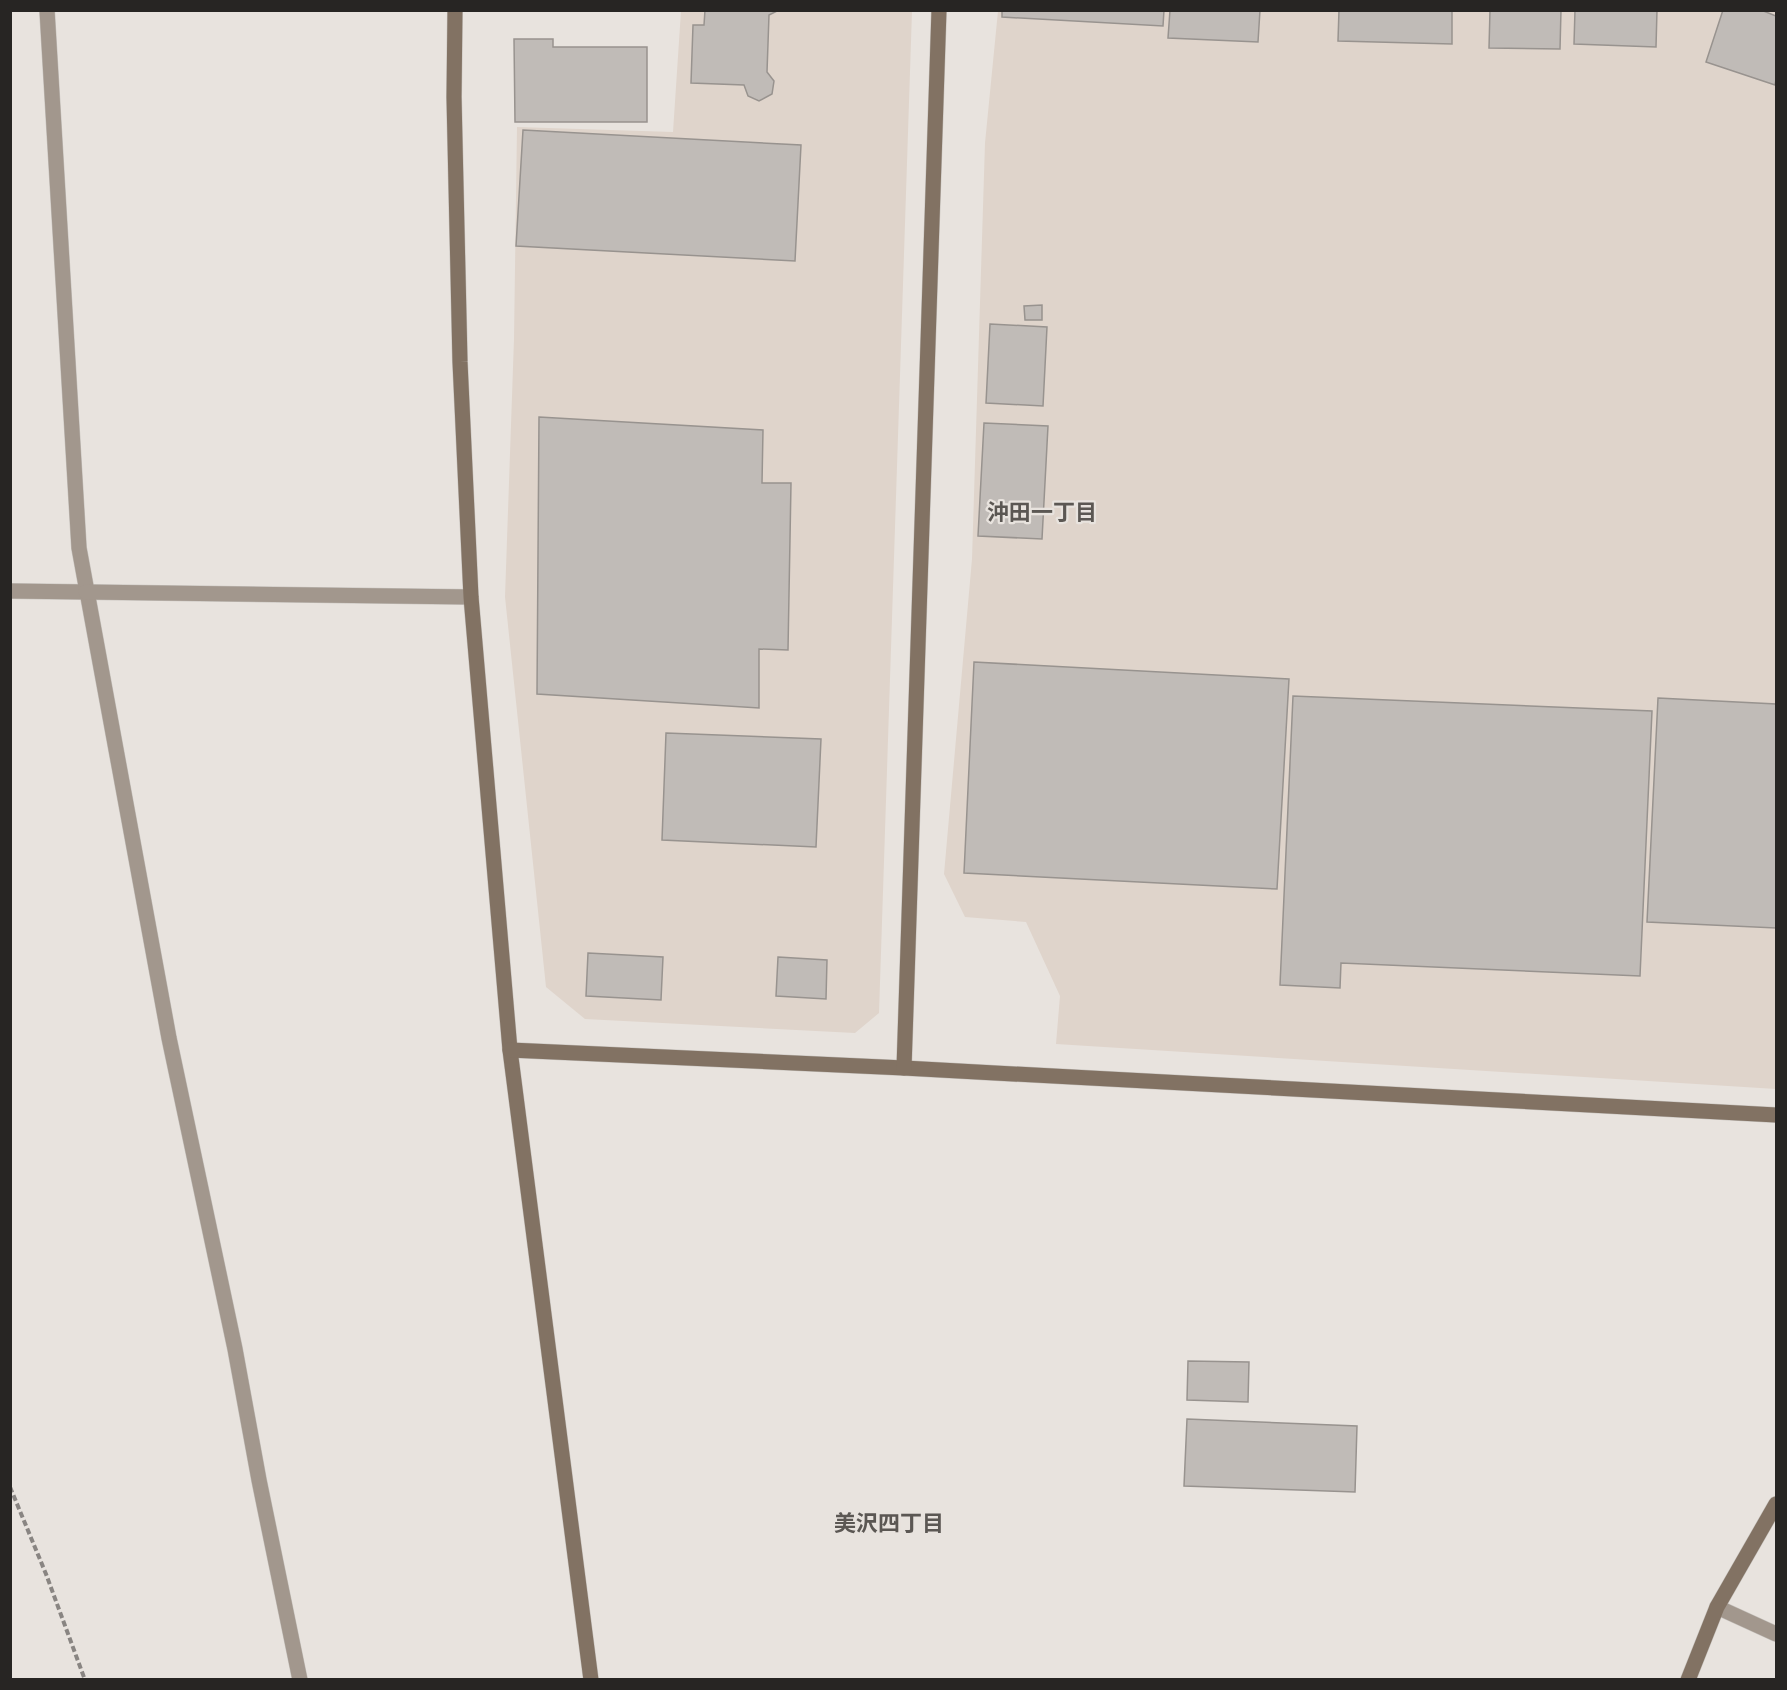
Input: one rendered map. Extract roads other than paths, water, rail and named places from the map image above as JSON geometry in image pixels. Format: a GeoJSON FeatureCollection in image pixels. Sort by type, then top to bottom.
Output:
{"type":"FeatureCollection","features":[{"type":"Feature","properties":{"kind":"street"},"geometry":{"type":"LineString","coordinates":[[46,10],[79,548],[167,1027],[235,1349],[300,1680]]}},
{"type":"Feature","properties":{"kind":"street"},"geometry":{"type":"LineString","coordinates":[[455,10],[454,97],[460,362],[471,597],[510,1050],[591,1680]]}},
{"type":"Feature","properties":{"kind":"street"},"geometry":{"type":"LineString","coordinates":[[904,1068],[939,10]]}},
{"type":"Feature","properties":{"kind":"street"},"geometry":{"type":"LineString","coordinates":[[10,591],[471,597]]}},
{"type":"Feature","properties":{"kind":"street"},"geometry":{"type":"LineString","coordinates":[[510,1050],[904,1068],[1776,1114]]}},
{"type":"Feature","properties":{"kind":"street"},"geometry":{"type":"LineString","coordinates":[[1688,1680],[1718,1607],[1776,1504]]}},
{"type":"Feature","properties":{"kind":"street"},"geometry":{"type":"LineString","coordinates":[[1718,1607],[1776,1634]]}},
{"type":"Feature","properties":{"kind":"district","name":"沖田一丁目"},"geometry":{"type":"Point","coordinates":[1042,512]}},
{"type":"Feature","properties":{"kind":"district","name":"美沢四丁目"},"geometry":{"type":"Point","coordinates":[889,1523]}}]}
